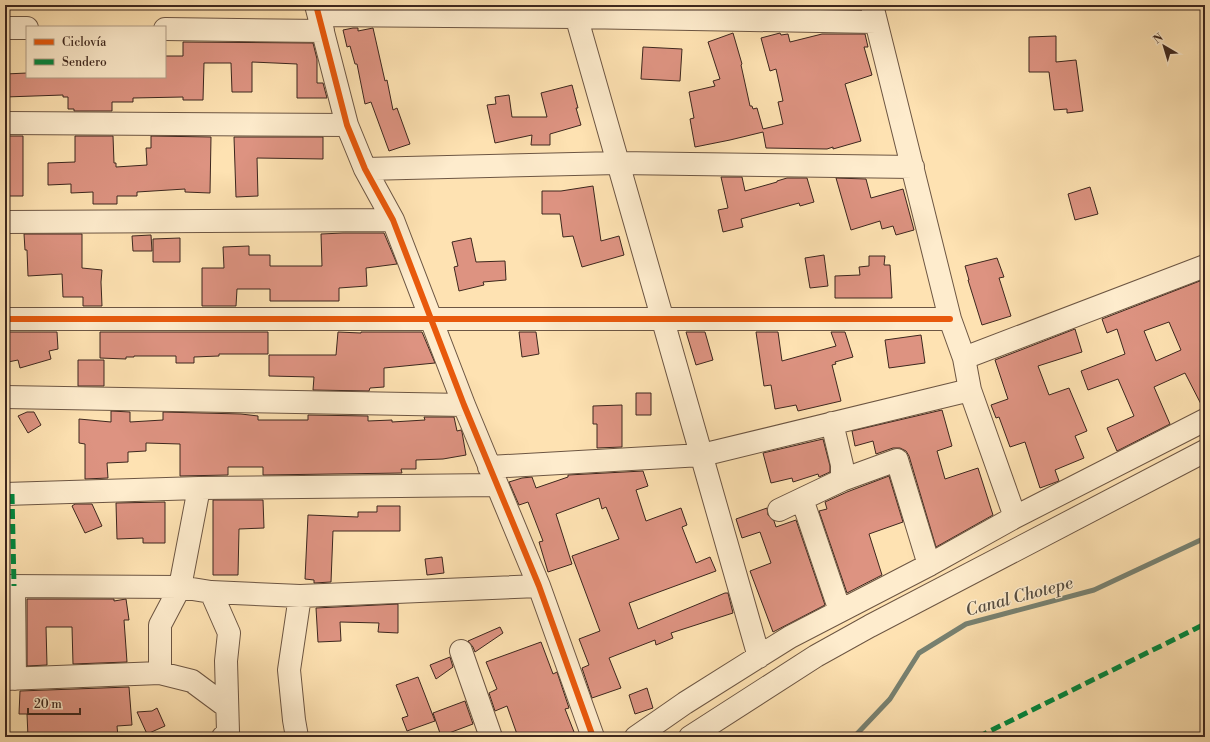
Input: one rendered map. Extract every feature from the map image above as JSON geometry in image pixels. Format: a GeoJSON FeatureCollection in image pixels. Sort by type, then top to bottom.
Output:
{"type":"FeatureCollection","features":[{"type":"Feature","properties":{"kind":"street"},"geometry":{"type":"LineString","coordinates":[[575,11],[759,657]]}},
{"type":"Feature","properties":{"kind":"street"},"geometry":{"type":"LineString","coordinates":[[166,29],[319,17],[575,11],[874,14],[950,319],[964,358],[970,390],[1015,517]]}},
{"type":"Feature","properties":{"kind":"street"},"geometry":{"type":"LineString","coordinates":[[319,17],[348,125],[365,169],[393,220],[464,405],[539,586],[593,737]]}},
{"type":"Feature","properties":{"kind":"street"},"geometry":{"type":"LineString","coordinates":[[5,28],[26,28]]}},
{"type":"Feature","properties":{"kind":"street"},"geometry":{"type":"LineString","coordinates":[[5,122],[348,125]]}},
{"type":"Feature","properties":{"kind":"street"},"geometry":{"type":"LineString","coordinates":[[365,169],[618,163],[913,167]]}},
{"type":"Feature","properties":{"kind":"street"},"geometry":{"type":"LineString","coordinates":[[5,222],[393,220]]}},
{"type":"Feature","properties":{"kind":"street"},"geometry":{"type":"LineString","coordinates":[[964,358],[1205,266]]}},
{"type":"Feature","properties":{"kind":"street"},"geometry":{"type":"LineString","coordinates":[[5,319],[950,319]]}},
{"type":"Feature","properties":{"kind":"street"},"geometry":{"type":"LineString","coordinates":[[5,494],[493,476],[702,455],[970,390]]}},
{"type":"Feature","properties":{"kind":"street"},"geometry":{"type":"LineString","coordinates":[[5,397],[464,405]]}},
{"type":"Feature","properties":{"kind":"street"},"geometry":{"type":"LineString","coordinates":[[636,737],[685,703],[790,637],[929,565],[1015,517],[1205,420]]}},
{"type":"Feature","properties":{"kind":"street"},"geometry":{"type":"LineString","coordinates":[[832,423],[842,465],[842,480]]}},
{"type":"Feature","properties":{"kind":"street"},"geometry":{"type":"LineString","coordinates":[[690,737],[816,656],[870,626],[1205,451]]}},
{"type":"Feature","properties":{"kind":"street"},"geometry":{"type":"LineString","coordinates":[[779,510],[842,480],[898,460],[929,565]]}},
{"type":"Feature","properties":{"kind":"street"},"geometry":{"type":"LineString","coordinates":[[160,673],[160,625],[180,587],[199,488]]}},
{"type":"Feature","properties":{"kind":"street"},"geometry":{"type":"LineString","coordinates":[[802,499],[840,611]]}},
{"type":"Feature","properties":{"kind":"street"},"geometry":{"type":"LineString","coordinates":[[227,707],[192,681],[160,673],[10,679],[15,657],[9,586],[180,587],[211,592],[300,596],[539,586]]}},
{"type":"Feature","properties":{"kind":"street"},"geometry":{"type":"LineString","coordinates":[[211,592],[229,632],[226,661],[228,732],[223,737]]}},
{"type":"Feature","properties":{"kind":"street"},"geometry":{"type":"LineString","coordinates":[[297,737],[289,670],[300,596]]}},
{"type":"Feature","properties":{"kind":"street"},"geometry":{"type":"LineString","coordinates":[[461,651],[491,737]]}},
{"type":"Feature","properties":{"kind":"street"},"geometry":{"type":"LineString","coordinates":[[192,681],[226,661]]}},
{"type":"Feature","properties":{"kind":"building"},"geometry":{"type":"Polygon","coordinates":[[[358,28],[358,31],[373,28],[385,81],[387,80],[393,110],[397,108],[410,144],[389,151],[371,102],[365,104],[357,64],[355,64],[350,46],[347,47],[343,30],[358,28]]]}},
{"type":"Feature","properties":{"kind":"building"},"geometry":{"type":"Polygon","coordinates":[[[733,33],[742,64],[750,106],[752,106],[753,109],[757,108],[763,129],[783,124],[778,102],[783,101],[776,69],[770,71],[761,38],[780,33],[781,35],[788,34],[790,42],[822,34],[865,34],[868,47],[864,47],[872,75],[845,84],[861,141],[833,149],[833,147],[827,149],[766,148],[763,132],[695,147],[690,119],[694,118],[689,92],[715,86],[713,81],[720,79],[708,42],[733,33]]]}},
{"type":"Feature","properties":{"kind":"building"},"geometry":{"type":"Polygon","coordinates":[[[1056,36],[1056,62],[1076,60],[1083,111],[1067,113],[1067,109],[1054,110],[1049,72],[1029,72],[1029,37],[1056,36]]]}},
{"type":"Feature","properties":{"kind":"building"},"geometry":{"type":"Polygon","coordinates":[[[183,42],[313,43],[317,59],[317,83],[323,83],[327,98],[297,98],[297,64],[252,62],[252,92],[232,92],[231,63],[204,63],[203,100],[183,100],[183,97],[133,98],[133,102],[112,102],[112,111],[74,111],[74,109],[68,109],[68,97],[63,97],[63,95],[5,97],[5,74],[26,73],[26,78],[166,78],[166,56],[183,56],[183,42]]]}},
{"type":"Feature","properties":{"kind":"building"},"geometry":{"type":"Polygon","coordinates":[[[643,47],[682,49],[680,81],[641,79],[643,47]]]}},
{"type":"Feature","properties":{"kind":"building"},"geometry":{"type":"Polygon","coordinates":[[[572,85],[581,125],[550,134],[550,145],[531,145],[532,135],[495,143],[487,105],[496,104],[495,97],[509,95],[512,117],[547,117],[541,93],[572,85]]]}},
{"type":"Feature","properties":{"kind":"building"},"geometry":{"type":"Polygon","coordinates":[[[5,136],[23,136],[23,196],[5,196],[5,136]]]}},
{"type":"Feature","properties":{"kind":"building"},"geometry":{"type":"Polygon","coordinates":[[[75,136],[113,136],[114,163],[116,163],[116,167],[147,165],[146,148],[151,148],[151,136],[211,137],[210,193],[185,192],[185,189],[137,192],[137,196],[117,196],[117,204],[93,204],[93,192],[71,193],[71,184],[48,185],[48,163],[75,162],[75,136]]]}},
{"type":"Feature","properties":{"kind":"building"},"geometry":{"type":"Polygon","coordinates":[[[234,137],[323,137],[323,159],[257,158],[258,196],[236,197],[234,137]]]}},
{"type":"Feature","properties":{"kind":"building"},"geometry":{"type":"Polygon","coordinates":[[[721,177],[742,177],[745,191],[787,178],[807,178],[814,202],[800,206],[799,203],[741,219],[743,227],[723,232],[718,210],[728,208],[721,177]]]}},
{"type":"Feature","properties":{"kind":"building"},"geometry":{"type":"Polygon","coordinates":[[[836,178],[866,179],[871,198],[903,189],[914,230],[896,235],[893,226],[882,229],[880,221],[851,230],[836,178]]]}},
{"type":"Feature","properties":{"kind":"building"},"geometry":{"type":"Polygon","coordinates":[[[593,186],[601,241],[619,236],[624,255],[582,267],[573,236],[563,237],[560,214],[542,214],[542,191],[561,191],[593,186]]]}},
{"type":"Feature","properties":{"kind":"building"},"geometry":{"type":"Polygon","coordinates":[[[1090,187],[1098,214],[1075,220],[1068,194],[1090,187]]]}},
{"type":"Feature","properties":{"kind":"building"},"geometry":{"type":"Polygon","coordinates":[[[384,233],[397,264],[366,268],[367,286],[339,288],[339,301],[270,301],[270,289],[237,289],[236,306],[202,306],[202,268],[224,268],[223,247],[249,246],[249,255],[270,255],[270,266],[322,266],[321,234],[384,233]]]}},
{"type":"Feature","properties":{"kind":"building"},"geometry":{"type":"Polygon","coordinates":[[[24,234],[82,234],[82,268],[102,270],[102,306],[83,306],[83,297],[63,297],[62,274],[28,276],[27,250],[25,250],[24,234]]]}},
{"type":"Feature","properties":{"kind":"building"},"geometry":{"type":"Polygon","coordinates":[[[151,235],[152,251],[133,251],[132,236],[151,235]]]}},
{"type":"Feature","properties":{"kind":"building"},"geometry":{"type":"Polygon","coordinates":[[[180,238],[180,262],[153,262],[153,239],[180,238]]]}},
{"type":"Feature","properties":{"kind":"building"},"geometry":{"type":"Polygon","coordinates":[[[471,238],[476,262],[505,261],[506,280],[483,282],[484,285],[459,291],[454,267],[458,266],[452,242],[471,238]]]}},
{"type":"Feature","properties":{"kind":"building"},"geometry":{"type":"Polygon","coordinates":[[[824,255],[828,286],[810,288],[805,258],[824,255]]]}},
{"type":"Feature","properties":{"kind":"building"},"geometry":{"type":"Polygon","coordinates":[[[869,256],[885,256],[884,265],[890,265],[892,298],[835,298],[835,276],[860,275],[859,267],[869,266],[869,256]]]}},
{"type":"Feature","properties":{"kind":"building"},"geometry":{"type":"Polygon","coordinates":[[[997,258],[1004,277],[999,278],[1011,316],[982,325],[965,266],[997,258]]]}},
{"type":"Feature","properties":{"kind":"building"},"geometry":{"type":"Polygon","coordinates":[[[1205,279],[1205,408],[1203,408],[1185,373],[1154,387],[1170,424],[1117,451],[1107,428],[1134,416],[1118,379],[1088,390],[1081,371],[1125,354],[1117,329],[1107,333],[1102,319],[1205,279]],[[1169,322],[1144,331],[1156,361],[1181,350],[1169,322]]]}},
{"type":"Feature","properties":{"kind":"building"},"geometry":{"type":"Polygon","coordinates":[[[1075,329],[1082,352],[1038,366],[1049,395],[1069,388],[1087,431],[1075,436],[1084,458],[1055,470],[1059,481],[1040,488],[1025,442],[1010,447],[999,417],[996,418],[991,405],[1008,399],[995,360],[1075,329]]]}},
{"type":"Feature","properties":{"kind":"building"},"geometry":{"type":"Polygon","coordinates":[[[5,332],[57,332],[58,349],[49,351],[51,359],[20,368],[18,360],[8,362],[5,346],[5,332]]]}},
{"type":"Feature","properties":{"kind":"building"},"geometry":{"type":"Polygon","coordinates":[[[100,332],[268,332],[268,354],[219,354],[219,356],[194,357],[194,363],[176,363],[176,356],[134,356],[126,357],[126,359],[100,358],[100,332]]]}},
{"type":"Feature","properties":{"kind":"building"},"geometry":{"type":"Polygon","coordinates":[[[338,332],[422,332],[435,363],[384,368],[384,387],[370,388],[369,391],[313,390],[314,377],[269,376],[269,355],[336,355],[338,332]]]}},
{"type":"Feature","properties":{"kind":"building"},"geometry":{"type":"Polygon","coordinates":[[[519,332],[536,332],[539,354],[522,357],[519,332]]]}},
{"type":"Feature","properties":{"kind":"building"},"geometry":{"type":"Polygon","coordinates":[[[686,332],[705,332],[713,360],[696,365],[686,332]]]}},
{"type":"Feature","properties":{"kind":"building"},"geometry":{"type":"Polygon","coordinates":[[[756,332],[778,332],[782,361],[836,346],[831,332],[845,332],[853,357],[835,362],[836,364],[832,365],[841,401],[798,411],[796,405],[775,409],[771,385],[764,386],[756,332]]]}},
{"type":"Feature","properties":{"kind":"building"},"geometry":{"type":"Polygon","coordinates":[[[921,335],[925,363],[889,368],[885,340],[921,335]]]}},
{"type":"Feature","properties":{"kind":"building"},"geometry":{"type":"Polygon","coordinates":[[[78,360],[104,360],[104,386],[78,386],[78,360]]]}},
{"type":"Feature","properties":{"kind":"building"},"geometry":{"type":"Polygon","coordinates":[[[636,393],[651,393],[651,415],[636,415],[636,393]]]}},
{"type":"Feature","properties":{"kind":"building"},"geometry":{"type":"Polygon","coordinates":[[[622,405],[622,447],[597,448],[597,424],[593,424],[593,406],[622,405]]]}},
{"type":"Feature","properties":{"kind":"building"},"geometry":{"type":"Polygon","coordinates":[[[942,410],[952,446],[937,451],[945,479],[978,468],[993,515],[936,547],[909,456],[906,451],[900,448],[893,448],[876,454],[873,441],[855,446],[852,431],[942,410]]]}},
{"type":"Feature","properties":{"kind":"building"},"geometry":{"type":"Polygon","coordinates":[[[111,411],[130,412],[130,422],[163,420],[163,412],[241,414],[258,416],[258,420],[308,420],[308,415],[368,416],[368,421],[392,420],[392,422],[425,420],[424,417],[454,417],[457,431],[461,430],[462,432],[466,455],[443,459],[416,460],[416,469],[401,469],[402,473],[263,475],[263,467],[228,467],[228,475],[180,476],[180,444],[146,443],[146,451],[128,452],[128,462],[107,463],[108,478],[85,479],[85,444],[79,443],[79,419],[111,422],[111,411]]]}},
{"type":"Feature","properties":{"kind":"building"},"geometry":{"type":"Polygon","coordinates":[[[27,412],[34,412],[41,425],[28,433],[18,416],[27,412]]]}},
{"type":"Feature","properties":{"kind":"building"},"geometry":{"type":"Polygon","coordinates":[[[823,439],[830,466],[830,472],[819,477],[818,474],[793,482],[792,478],[771,483],[763,453],[823,439]]]}},
{"type":"Feature","properties":{"kind":"building"},"geometry":{"type":"Polygon","coordinates":[[[643,471],[648,486],[636,490],[646,521],[681,508],[687,525],[682,527],[696,563],[710,557],[716,571],[629,603],[638,629],[725,593],[728,593],[733,613],[671,633],[673,638],[656,645],[655,640],[609,658],[621,688],[592,698],[582,668],[589,665],[579,639],[600,631],[572,556],[619,539],[606,507],[602,509],[599,498],[556,514],[572,564],[548,572],[539,542],[543,541],[528,502],[519,505],[509,482],[532,477],[536,488],[568,477],[568,475],[643,471]]]}},
{"type":"Feature","properties":{"kind":"building"},"geometry":{"type":"Polygon","coordinates":[[[889,476],[903,522],[869,534],[882,575],[847,593],[819,511],[827,509],[825,502],[889,476]]]}},
{"type":"Feature","properties":{"kind":"building"},"geometry":{"type":"Polygon","coordinates":[[[213,500],[263,500],[264,528],[239,529],[238,575],[213,575],[213,500]]]}},
{"type":"Feature","properties":{"kind":"building"},"geometry":{"type":"Polygon","coordinates":[[[165,502],[165,543],[143,543],[143,538],[117,539],[116,503],[165,502]]]}},
{"type":"Feature","properties":{"kind":"building"},"geometry":{"type":"Polygon","coordinates":[[[75,504],[92,504],[102,526],[85,533],[72,506],[75,504]]]}},
{"type":"Feature","properties":{"kind":"building"},"geometry":{"type":"Polygon","coordinates":[[[377,506],[400,506],[400,531],[333,531],[331,582],[314,583],[314,580],[305,579],[308,515],[358,517],[358,512],[377,512],[377,506]]]}},
{"type":"Feature","properties":{"kind":"building"},"geometry":{"type":"Polygon","coordinates":[[[767,508],[768,515],[774,521],[776,527],[796,520],[825,605],[773,632],[750,571],[771,563],[760,532],[742,538],[736,519],[767,508]]]}},
{"type":"Feature","properties":{"kind":"building"},"geometry":{"type":"Polygon","coordinates":[[[442,557],[444,573],[427,575],[425,559],[442,557]]]}},
{"type":"Feature","properties":{"kind":"building"},"geometry":{"type":"Polygon","coordinates":[[[27,599],[114,599],[114,601],[126,599],[129,620],[124,620],[127,662],[73,664],[72,627],[46,627],[47,665],[27,666],[27,599]]]}},
{"type":"Feature","properties":{"kind":"building"},"geometry":{"type":"Polygon","coordinates":[[[398,604],[398,633],[378,632],[379,623],[340,622],[341,641],[318,642],[316,608],[398,604]]]}},
{"type":"Feature","properties":{"kind":"building"},"geometry":{"type":"Polygon","coordinates":[[[500,627],[503,633],[475,652],[468,641],[500,627]]]}},
{"type":"Feature","properties":{"kind":"building"},"geometry":{"type":"Polygon","coordinates":[[[541,642],[553,674],[557,672],[569,708],[565,709],[576,737],[518,737],[507,706],[495,711],[489,693],[497,689],[486,662],[541,642]]]}},
{"type":"Feature","properties":{"kind":"building"},"geometry":{"type":"Polygon","coordinates":[[[450,657],[453,667],[436,679],[430,665],[450,657]]]}},
{"type":"Feature","properties":{"kind":"building"},"geometry":{"type":"Polygon","coordinates":[[[418,677],[435,721],[407,731],[402,718],[408,716],[396,685],[418,677]]]}},
{"type":"Feature","properties":{"kind":"building"},"geometry":{"type":"Polygon","coordinates":[[[129,687],[132,725],[117,726],[118,737],[28,737],[27,714],[19,714],[20,691],[129,687]]]}},
{"type":"Feature","properties":{"kind":"building"},"geometry":{"type":"Polygon","coordinates":[[[647,688],[653,708],[635,714],[629,695],[647,688]]]}},
{"type":"Feature","properties":{"kind":"building"},"geometry":{"type":"Polygon","coordinates":[[[465,701],[473,724],[441,736],[433,713],[465,701]]]}},
{"type":"Feature","properties":{"kind":"building"},"geometry":{"type":"Polygon","coordinates":[[[157,708],[165,726],[147,734],[137,712],[152,711],[157,708]]]}},
{"type":"Feature","properties":{"kind":"waterway","name":"Canal Chotepe"},"geometry":{"type":"LineString","coordinates":[[854,737],[890,699],[919,653],[966,624],[1094,590],[1205,538]]}},
{"type":"Feature","properties":{"kind":"marked path"},"geometry":{"type":"LineString","coordinates":[[12,494],[14,586]]}},
{"type":"Feature","properties":{"kind":"marked path"},"geometry":{"type":"LineString","coordinates":[[978,737],[1205,624]]}},
{"type":"Feature","properties":{"kind":"cycle path"},"geometry":{"type":"LineString","coordinates":[[316,5],[347,125],[365,169],[393,220],[464,405],[539,586],[593,737]]}},
{"type":"Feature","properties":{"kind":"cycle path"},"geometry":{"type":"LineString","coordinates":[[5,319],[950,319]]}}]}
